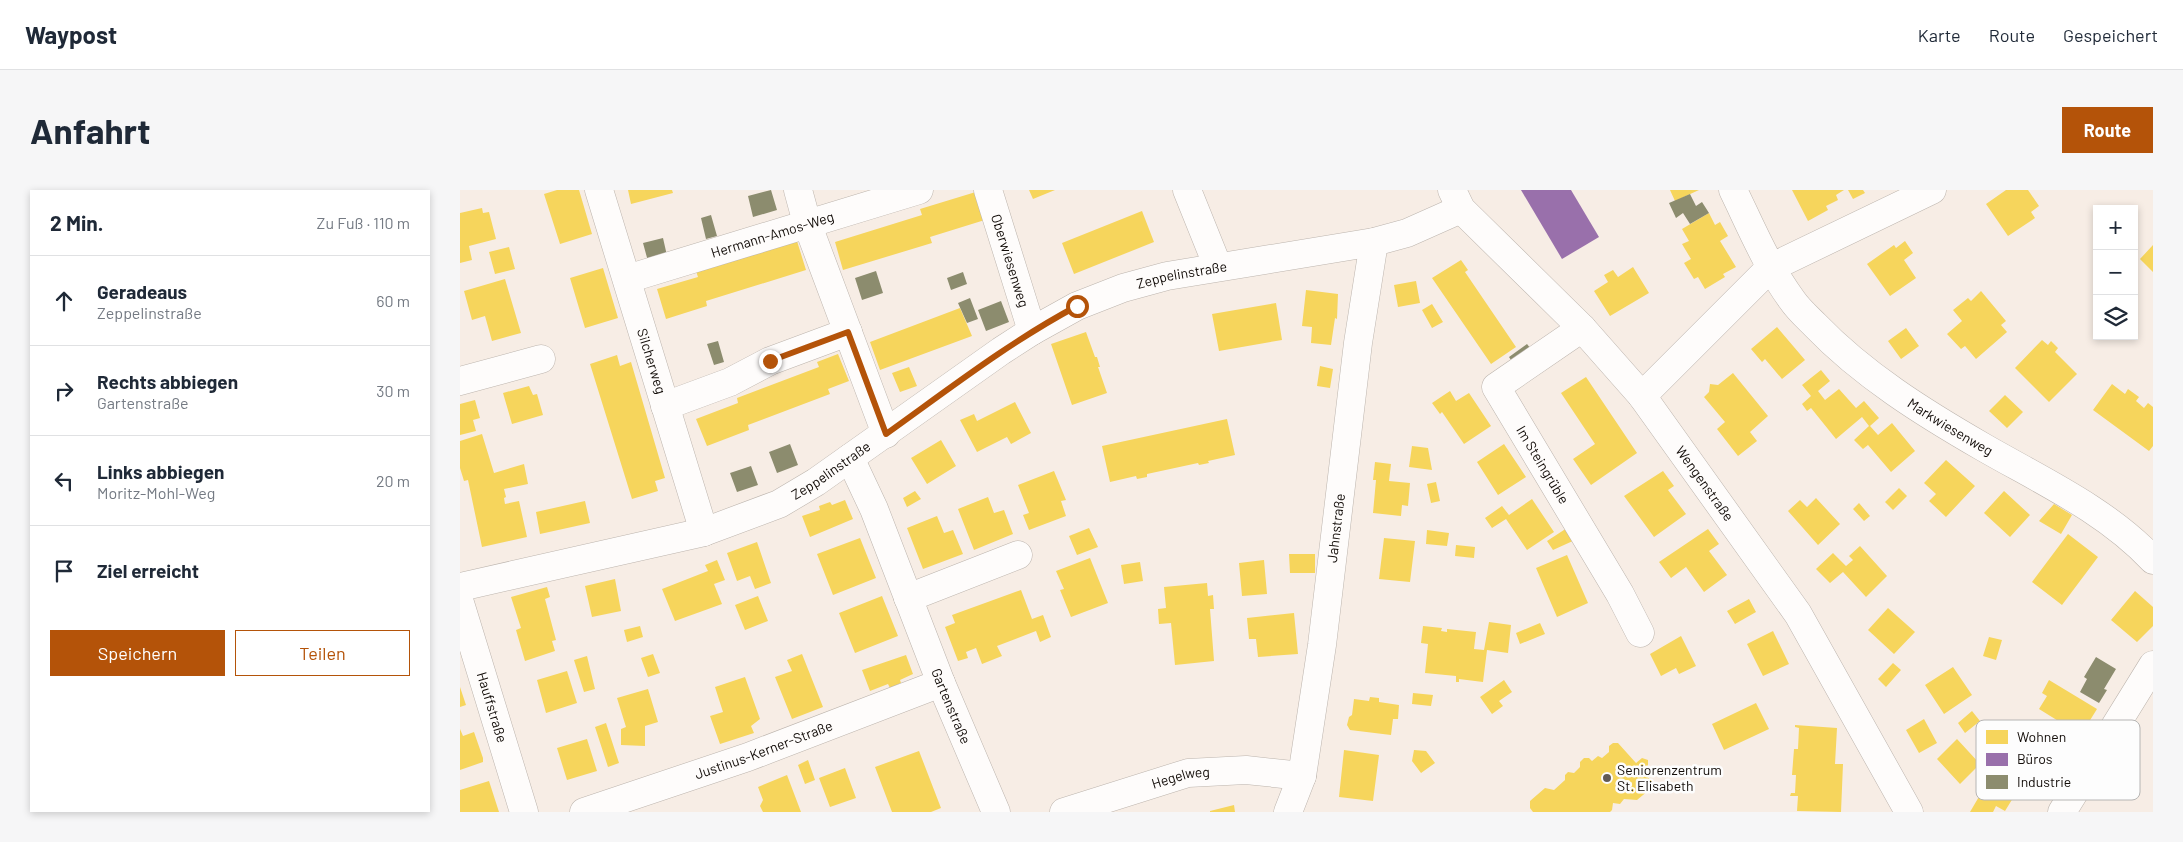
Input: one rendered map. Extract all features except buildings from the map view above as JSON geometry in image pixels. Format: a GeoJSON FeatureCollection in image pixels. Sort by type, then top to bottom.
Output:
{"type":"FeatureCollection","features":[{"type":"Feature","properties":{"kind":"street","name":"Silcherweg"},"geometry":{"type":"LineString","coordinates":[[599,190],[704,532]]}},
{"type":"Feature","properties":{"kind":"street"},"geometry":{"type":"LineString","coordinates":[[798,190],[808,223],[886,434]]}},
{"type":"Feature","properties":{"kind":"street","name":"Hermann-Amos-Weg"},"geometry":{"type":"LineString","coordinates":[[627,279],[919,190]]}},
{"type":"Feature","properties":{"kind":"street","name":"Oberwiesenweg"},"geometry":{"type":"LineString","coordinates":[[988,190],[1032,330]]}},
{"type":"Feature","properties":{"kind":"street"},"geometry":{"type":"LineString","coordinates":[[1187,190],[1218,267]]}},
{"type":"Feature","properties":{"kind":"street","name":"Markwiesenweg"},"geometry":{"type":"LineString","coordinates":[[1733,190],[1770,268],[1792,302],[1834,344],[1870,374],[1928,414],[2084,506],[2121,530],[2153,560]]}},
{"type":"Feature","properties":{"kind":"street"},"geometry":{"type":"LineString","coordinates":[[1642,396],[1770,268],[1932,190]]}},
{"type":"Feature","properties":{"kind":"street","name":"Zeppelinstraße"},"geometry":{"type":"LineString","coordinates":[[460,587],[704,532],[779,504],[816,482],[886,434],[1032,330],[1077,306],[1124,288],[1167,276],[1374,242],[1407,233],[1456,200]]}},
{"type":"Feature","properties":{"kind":"street","name":"Wengenstraße"},"geometry":{"type":"LineString","coordinates":[[1456,200],[1582,328],[1642,396],[1798,614],[1909,812]]}},
{"type":"Feature","properties":{"kind":"street","name":"Jahnstraße"},"geometry":{"type":"LineString","coordinates":[[1288,812],[1302,776],[1322,645],[1357,352],[1374,242]]}},
{"type":"Feature","properties":{"kind":"street","name":"Im Steingrüble"},"geometry":{"type":"LineString","coordinates":[[1582,328],[1496,387],[1615,586],[1640,633]]}},
{"type":"Feature","properties":{"kind":"street"},"geometry":{"type":"LineString","coordinates":[[665,406],[730,382],[770,361],[848,332]]}},
{"type":"Feature","properties":{"kind":"street"},"geometry":{"type":"LineString","coordinates":[[460,381],[542,359]]}},
{"type":"Feature","properties":{"kind":"street","name":"Gartenstraße"},"geometry":{"type":"LineString","coordinates":[[850,458],[874,509],[941,683],[996,812]]}},
{"type":"Feature","properties":{"kind":"street"},"geometry":{"type":"LineString","coordinates":[[908,598],[1018,556]]}},
{"type":"Feature","properties":{"kind":"street","name":"Hauffstraße"},"geometry":{"type":"LineString","coordinates":[[460,603],[524,812]]}},
{"type":"Feature","properties":{"kind":"street"},"geometry":{"type":"LineString","coordinates":[[2119,720],[2153,665]]}},
{"type":"Feature","properties":{"kind":"street","name":"Justinus-Kerner-Straße"},"geometry":{"type":"LineString","coordinates":[[584,812],[748,757],[941,683]]}},
{"type":"Feature","properties":{"kind":"street","name":"Hegelweg"},"geometry":{"type":"LineString","coordinates":[[1064,812],[1188,773],[1246,770],[1302,776]]}},
{"type":"Feature","properties":{"kind":"street"},"geometry":{"type":"LineString","coordinates":[[2062,812],[2069,800]]}},
{"type":"Feature","properties":{"kind":"place","name":"Seniorenzentrum St. Elisabeth"},"geometry":{"type":"Point","coordinates":[1607,778]}},
{"type":"Feature","properties":{"kind":"route"},"geometry":{"type":"LineString","coordinates":[[770,361],[848,332],[886,434],[1032,330],[1077,306]]}}]}
